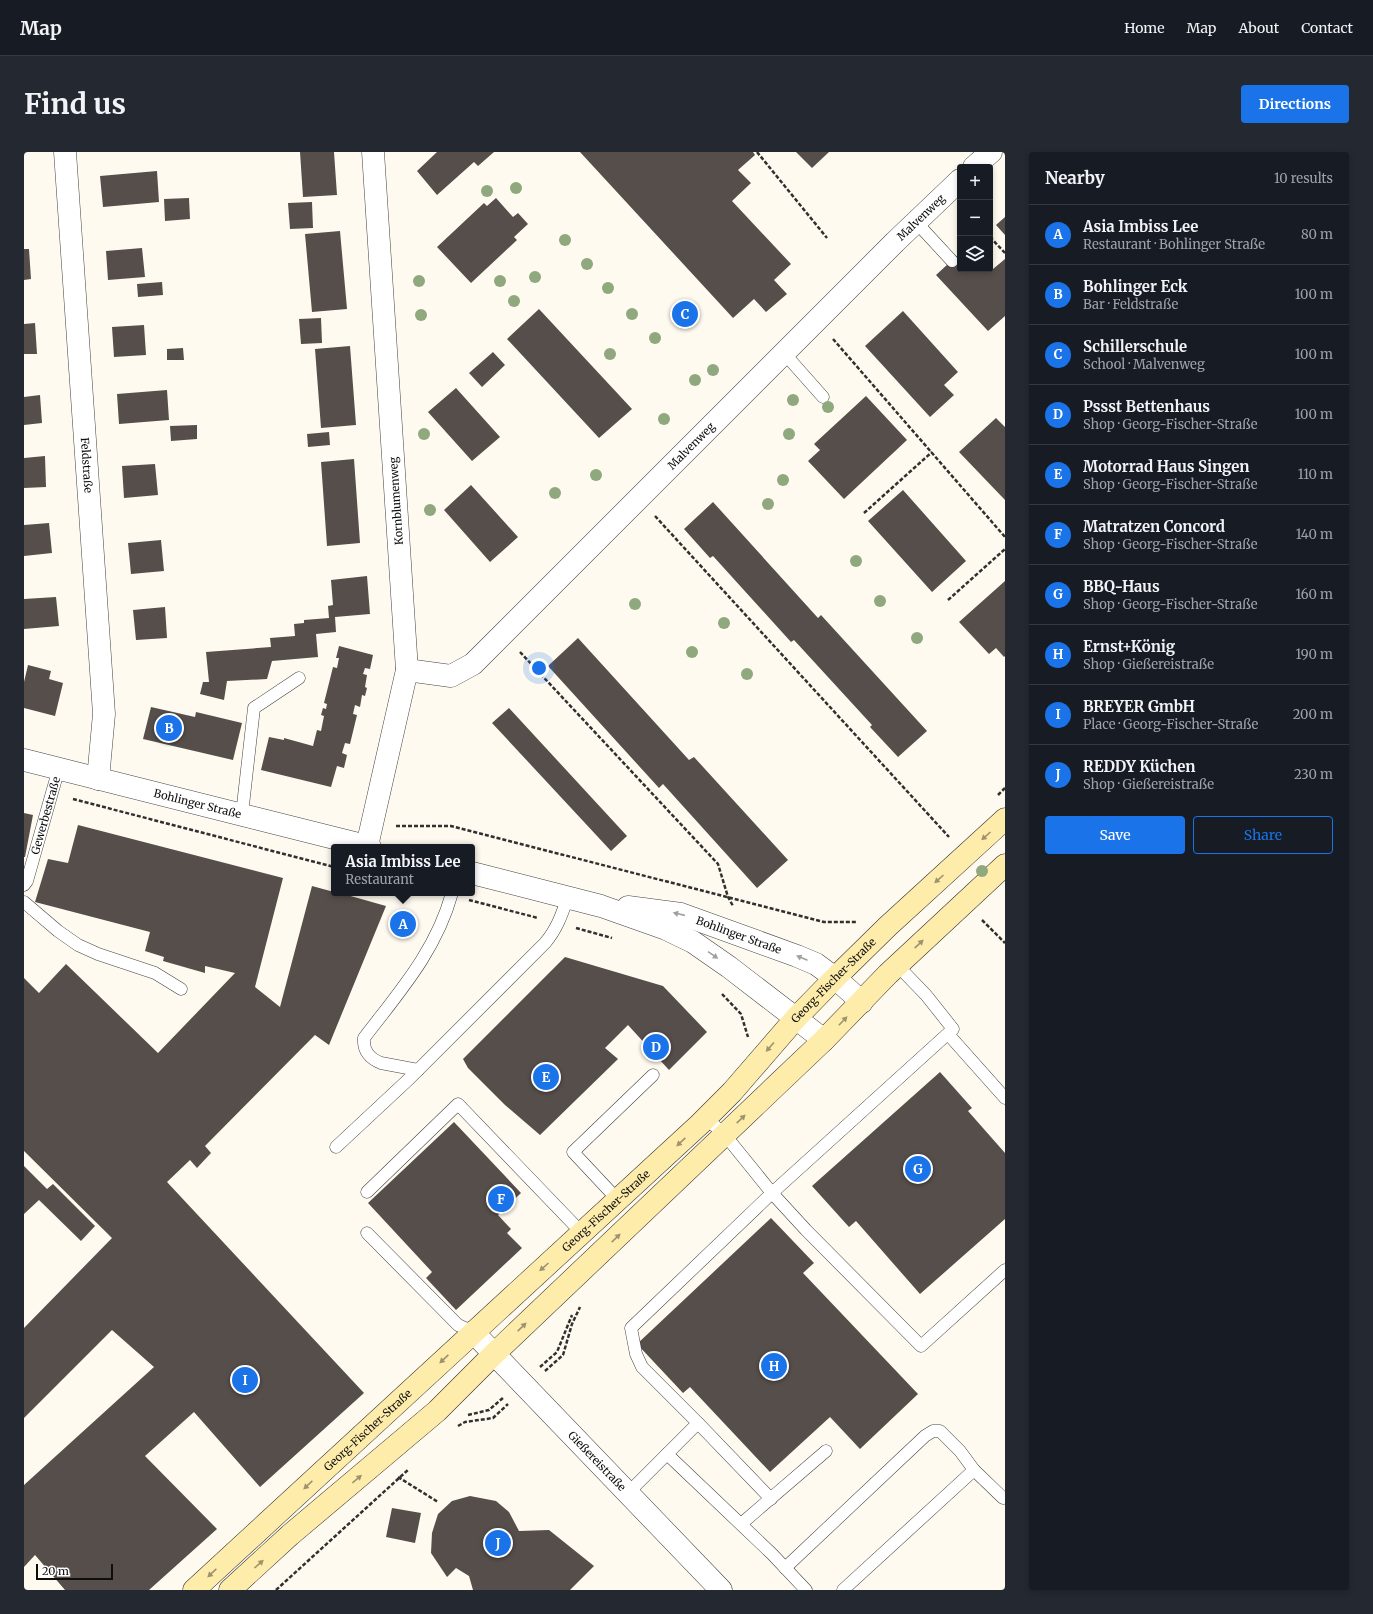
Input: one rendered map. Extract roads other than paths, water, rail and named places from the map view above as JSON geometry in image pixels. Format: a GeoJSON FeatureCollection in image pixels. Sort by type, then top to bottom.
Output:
{"type":"FeatureCollection","features":[{"type":"Feature","properties":{"kind":"main road","name":"Georg-Fischer-Straße"},"geometry":{"type":"LineString","coordinates":[[194,1590],[706,1118],[732,1092],[796,1018],[835,978],[888,926],[1005,819]]}},
{"type":"Feature","properties":{"kind":"main road"},"geometry":{"type":"LineString","coordinates":[[230,1590],[290,1535],[437,1411],[494,1354],[824,1040],[897,965],[1005,865]]}},
{"type":"Feature","properties":{"kind":"street","name":"Feldstraße"},"geometry":{"type":"LineString","coordinates":[[65,152],[104,714],[98,779]]}},
{"type":"Feature","properties":{"kind":"street","name":"Kornblumenweg"},"geometry":{"type":"LineString","coordinates":[[370,840],[408,670],[373,152]]}},
{"type":"Feature","properties":{"kind":"street"},"geometry":{"type":"LineString","coordinates":[[977,164],[991,152]]}},
{"type":"Feature","properties":{"kind":"street","name":"Malvenweg"},"geometry":{"type":"LineString","coordinates":[[408,670],[451,676],[473,664],[816,321],[957,183]]}},
{"type":"Feature","properties":{"kind":"street","name":"Bohlinger Straße"},"geometry":{"type":"LineString","coordinates":[[24,760],[242,814],[370,840]]}},
{"type":"Feature","properties":{"kind":"street","name":"Bohlinger Straße"},"geometry":{"type":"LineString","coordinates":[[475,874],[601,906],[666,929],[694,942],[824,1040]]}},
{"type":"Feature","properties":{"kind":"street","name":"Bohlinger Straße"},"geometry":{"type":"LineString","coordinates":[[601,906],[646,908],[681,914],[752,939],[816,964],[835,978],[862,1002]]}},
{"type":"Feature","properties":{"kind":"street","name":"Gießereistraße"},"geometry":{"type":"LineString","coordinates":[[473,1332],[721,1590]]}},
{"type":"Feature","properties":{"kind":"lane"},"geometry":{"type":"LineString","coordinates":[[916,222],[952,261]]}},
{"type":"Feature","properties":{"kind":"lane"},"geometry":{"type":"LineString","coordinates":[[784,353],[823,397]]}},
{"type":"Feature","properties":{"kind":"lane"},"geometry":{"type":"LineString","coordinates":[[242,814],[254,708],[299,678]]}},
{"type":"Feature","properties":{"kind":"lane","name":"Gewerbestraße"},"geometry":{"type":"LineString","coordinates":[[24,885],[27,881],[59,768]]}},
{"type":"Feature","properties":{"kind":"lane"},"geometry":{"type":"LineString","coordinates":[[418,1070],[375,1061],[366,1053],[363,1047],[364,1038],[416,971],[432,943],[451,896]]}},
{"type":"Feature","properties":{"kind":"lane"},"geometry":{"type":"LineString","coordinates":[[336,1147],[418,1070],[544,943],[552,934],[558,923],[568,897]]}},
{"type":"Feature","properties":{"kind":"lane"},"geometry":{"type":"LineString","coordinates":[[24,902],[58,931],[78,945],[98,954],[155,973],[181,989]]}},
{"type":"Feature","properties":{"kind":"lane"},"geometry":{"type":"LineString","coordinates":[[771,1499],[642,1368],[636,1354],[631,1328],[772,1193],[953,1029],[926,995],[897,965]]}},
{"type":"Feature","properties":{"kind":"lane"},"geometry":{"type":"LineString","coordinates":[[948,1034],[1005,1098]]}},
{"type":"Feature","properties":{"kind":"lane"},"geometry":{"type":"LineString","coordinates":[[618,1200],[573,1152],[653,1075]]}},
{"type":"Feature","properties":{"kind":"lane"},"geometry":{"type":"LineString","coordinates":[[367,1192],[458,1104],[582,1233]]}},
{"type":"Feature","properties":{"kind":"lane"},"geometry":{"type":"LineString","coordinates":[[706,1118],[724,1135],[772,1193],[806,1230],[921,1346],[1005,1270]]}},
{"type":"Feature","properties":{"kind":"lane"},"geometry":{"type":"LineString","coordinates":[[367,1233],[458,1325],[473,1332]]}},
{"type":"Feature","properties":{"kind":"lane"},"geometry":{"type":"LineString","coordinates":[[628,1493],[698,1424]]}},
{"type":"Feature","properties":{"kind":"lane"},"geometry":{"type":"LineString","coordinates":[[785,1568],[925,1436],[933,1431],[940,1431],[960,1451],[974,1470],[1004,1498]]}},
{"type":"Feature","properties":{"kind":"lane"},"geometry":{"type":"LineString","coordinates":[[741,1524],[826,1451]]}},
{"type":"Feature","properties":{"kind":"lane"},"geometry":{"type":"LineString","coordinates":[[667,1454],[741,1524],[806,1590]]}},
{"type":"Feature","properties":{"kind":"lane"},"geometry":{"type":"LineString","coordinates":[[843,1590],[974,1470]]}},
{"type":"Feature","properties":{"kind":"place","name":"Schillerschule"},"geometry":{"type":"Point","coordinates":[685,314]}},
{"type":"Feature","properties":{"kind":"place","name":"Bohlinger Eck"},"geometry":{"type":"Point","coordinates":[169,728]}},
{"type":"Feature","properties":{"kind":"place","name":"Asia Imbiss Lee"},"geometry":{"type":"Point","coordinates":[403,924]}},
{"type":"Feature","properties":{"kind":"place","name":"Pssst Bettenhaus"},"geometry":{"type":"Point","coordinates":[656,1047]}},
{"type":"Feature","properties":{"kind":"place","name":"Motorrad Haus Singen"},"geometry":{"type":"Point","coordinates":[546,1077]}},
{"type":"Feature","properties":{"kind":"place","name":"BBQ-Haus"},"geometry":{"type":"Point","coordinates":[918,1169]}},
{"type":"Feature","properties":{"kind":"place","name":"Matratzen Concord"},"geometry":{"type":"Point","coordinates":[501,1199]}},
{"type":"Feature","properties":{"kind":"place","name":"Ernst+König"},"geometry":{"type":"Point","coordinates":[774,1366]}},
{"type":"Feature","properties":{"kind":"place","name":"BREYER GmbH"},"geometry":{"type":"Point","coordinates":[245,1380]}},
{"type":"Feature","properties":{"kind":"place","name":"REDDY Küchen"},"geometry":{"type":"Point","coordinates":[498,1543]}}]}
